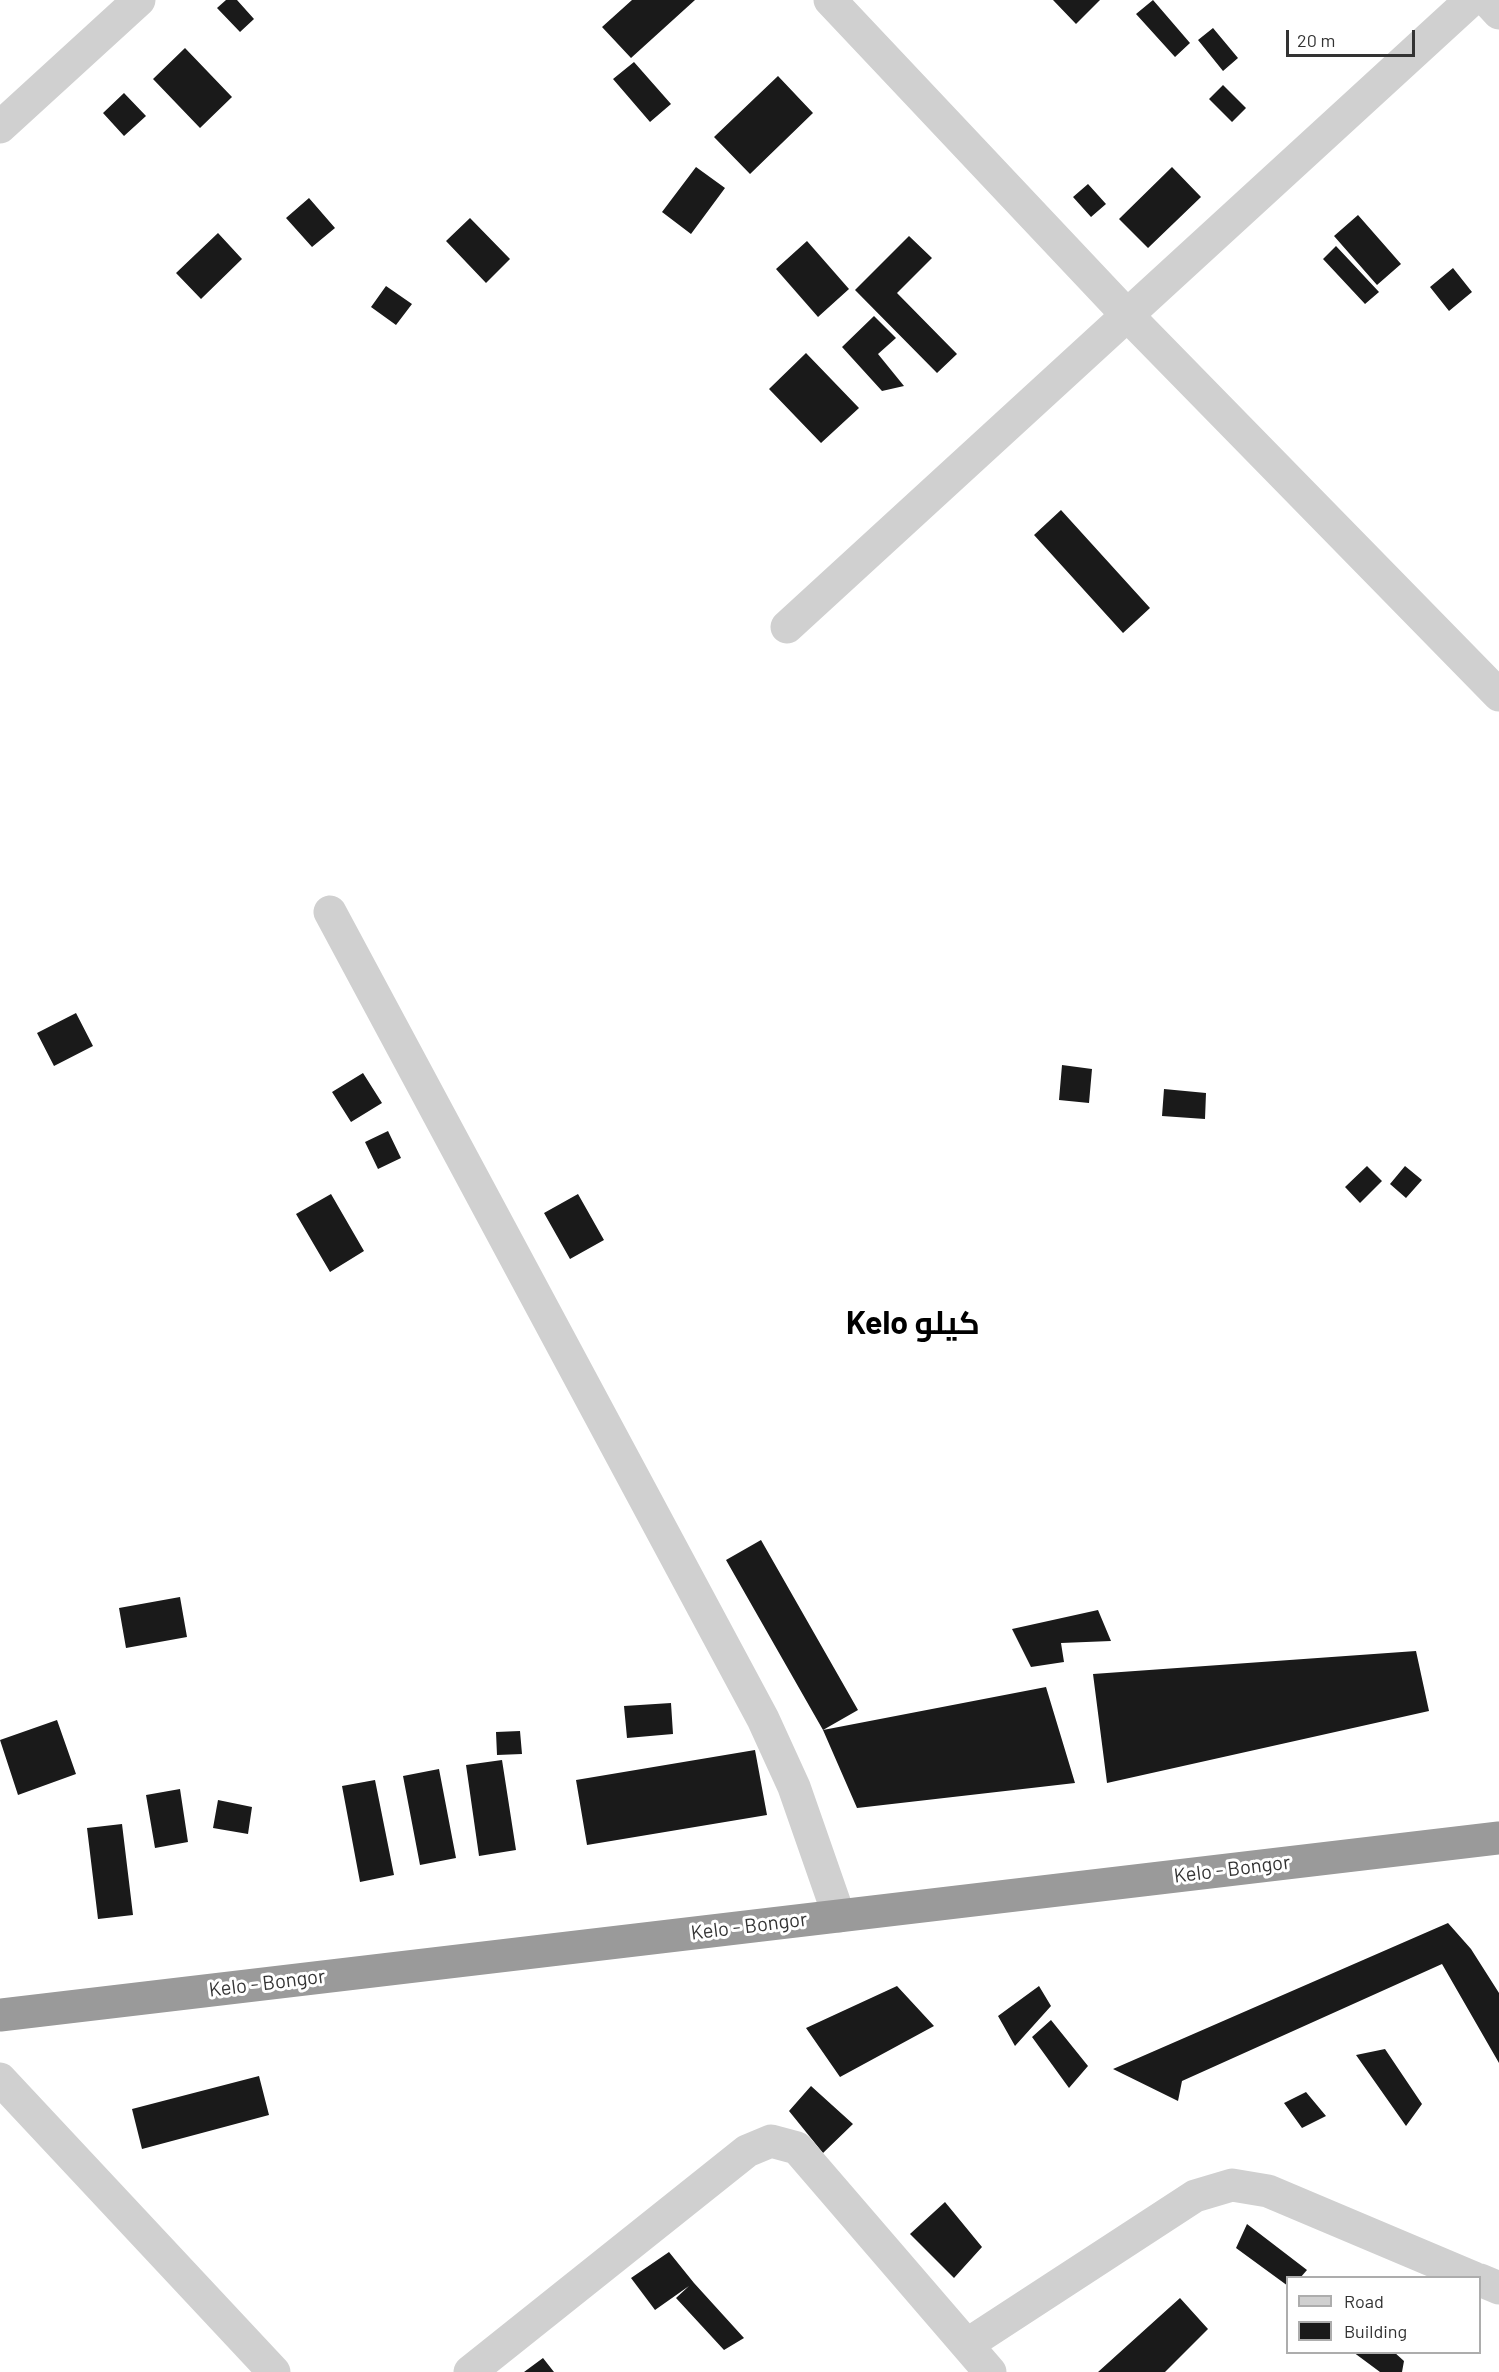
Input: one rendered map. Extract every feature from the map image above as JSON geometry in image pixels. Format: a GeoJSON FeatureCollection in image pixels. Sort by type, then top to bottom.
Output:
{"type":"FeatureCollection","features":[{"type":"Feature","properties":{"kind":"highway","name":"Kelo - Bongor"},"geometry":{"type":"LineString","coordinates":[[0,2015],[1499,1838]]}},
{"type":"Feature","properties":{"kind":"street"},"geometry":{"type":"LineString","coordinates":[[0,127],[139,0]]}},
{"type":"Feature","properties":{"kind":"street"},"geometry":{"type":"LineString","coordinates":[[830,0],[1129,317],[1499,695]]}},
{"type":"Feature","properties":{"kind":"street"},"geometry":{"type":"LineString","coordinates":[[787,627],[1129,317],[1472,0]]}},
{"type":"Feature","properties":{"kind":"street"},"geometry":{"type":"LineString","coordinates":[[1487,0],[1499,13]]}},
{"type":"Feature","properties":{"kind":"street"},"geometry":{"type":"LineString","coordinates":[[330,912],[763,1719],[794,1787],[839,1916]]}},
{"type":"Feature","properties":{"kind":"street"},"geometry":{"type":"LineString","coordinates":[[0,2079],[274,2372]]}},
{"type":"Feature","properties":{"kind":"street"},"geometry":{"type":"LineString","coordinates":[[470,2372],[747,2151],[771,2141],[797,2148],[990,2372]]}},
{"type":"Feature","properties":{"kind":"street"},"geometry":{"type":"LineString","coordinates":[[968,2344],[1195,2196],[1233,2185],[1268,2191],[1472,2276]]}},
{"type":"Feature","properties":{"kind":"street"},"geometry":{"type":"LineString","coordinates":[[1481,2281],[1499,2288]]}},
{"type":"Feature","properties":{"kind":"building"},"geometry":{"type":"Polygon","coordinates":[[[226,0],[237,0],[254,19],[240,32],[217,8],[226,0]]]}},
{"type":"Feature","properties":{"kind":"building"},"geometry":{"type":"Polygon","coordinates":[[[632,0],[695,0],[631,58],[602,27],[632,0]]]}},
{"type":"Feature","properties":{"kind":"building"},"geometry":{"type":"Polygon","coordinates":[[[1053,0],[1100,0],[1076,24],[1053,0]]]}},
{"type":"Feature","properties":{"kind":"building"},"geometry":{"type":"Polygon","coordinates":[[[1153,0],[1190,43],[1175,57],[1136,14],[1153,0]]]}},
{"type":"Feature","properties":{"kind":"building"},"geometry":{"type":"Polygon","coordinates":[[[1213,28],[1238,58],[1223,71],[1198,40],[1213,28]]]}},
{"type":"Feature","properties":{"kind":"building"},"geometry":{"type":"Polygon","coordinates":[[[185,48],[232,97],[200,128],[153,79],[185,48]]]}},
{"type":"Feature","properties":{"kind":"building"},"geometry":{"type":"Polygon","coordinates":[[[634,62],[671,104],[650,122],[613,79],[634,62]]]}},
{"type":"Feature","properties":{"kind":"building"},"geometry":{"type":"Polygon","coordinates":[[[778,76],[813,113],[750,174],[714,137],[778,76]]]}},
{"type":"Feature","properties":{"kind":"building"},"geometry":{"type":"Polygon","coordinates":[[[1223,85],[1246,108],[1232,122],[1209,99],[1223,85]]]}},
{"type":"Feature","properties":{"kind":"building"},"geometry":{"type":"Polygon","coordinates":[[[124,93],[146,116],[124,136],[103,113],[124,93]]]}},
{"type":"Feature","properties":{"kind":"building"},"geometry":{"type":"Polygon","coordinates":[[[696,167],[725,188],[691,234],[662,212],[696,167]]]}},
{"type":"Feature","properties":{"kind":"building"},"geometry":{"type":"Polygon","coordinates":[[[1172,167],[1201,197],[1148,248],[1119,219],[1172,167]]]}},
{"type":"Feature","properties":{"kind":"building"},"geometry":{"type":"Polygon","coordinates":[[[1088,184],[1106,204],[1091,217],[1073,197],[1088,184]]]}},
{"type":"Feature","properties":{"kind":"building"},"geometry":{"type":"Polygon","coordinates":[[[309,198],[335,228],[312,247],[286,218],[309,198]]]}},
{"type":"Feature","properties":{"kind":"building"},"geometry":{"type":"Polygon","coordinates":[[[1358,215],[1401,264],[1377,285],[1334,236],[1358,215]]]}},
{"type":"Feature","properties":{"kind":"building"},"geometry":{"type":"Polygon","coordinates":[[[470,218],[510,259],[486,283],[446,241],[470,218]]]}},
{"type":"Feature","properties":{"kind":"building"},"geometry":{"type":"Polygon","coordinates":[[[218,233],[242,259],[201,299],[176,273],[218,233]]]}},
{"type":"Feature","properties":{"kind":"building"},"geometry":{"type":"Polygon","coordinates":[[[909,236],[932,258],[897,293],[957,354],[937,373],[855,290],[909,236]]]}},
{"type":"Feature","properties":{"kind":"building"},"geometry":{"type":"Polygon","coordinates":[[[807,241],[849,289],[818,317],[776,269],[807,241]]]}},
{"type":"Feature","properties":{"kind":"building"},"geometry":{"type":"Polygon","coordinates":[[[1336,246],[1379,292],[1365,304],[1323,259],[1336,246]]]}},
{"type":"Feature","properties":{"kind":"building"},"geometry":{"type":"Polygon","coordinates":[[[1453,268],[1472,292],[1449,311],[1430,287],[1453,268]]]}},
{"type":"Feature","properties":{"kind":"building"},"geometry":{"type":"Polygon","coordinates":[[[386,286],[412,304],[396,325],[371,307],[386,286]]]}},
{"type":"Feature","properties":{"kind":"building"},"geometry":{"type":"Polygon","coordinates":[[[874,316],[896,338],[878,354],[904,386],[882,391],[842,347],[874,316]]]}},
{"type":"Feature","properties":{"kind":"building"},"geometry":{"type":"Polygon","coordinates":[[[806,353],[859,408],[821,443],[769,389],[806,353]]]}},
{"type":"Feature","properties":{"kind":"building"},"geometry":{"type":"Polygon","coordinates":[[[1061,510],[1150,608],[1123,633],[1034,535],[1061,510]]]}},
{"type":"Feature","properties":{"kind":"building"},"geometry":{"type":"Polygon","coordinates":[[[76,1013],[93,1046],[54,1066],[37,1033],[76,1013]]]}},
{"type":"Feature","properties":{"kind":"building"},"geometry":{"type":"Polygon","coordinates":[[[1062,1065],[1092,1069],[1089,1103],[1059,1100],[1062,1065]]]}},
{"type":"Feature","properties":{"kind":"building"},"geometry":{"type":"Polygon","coordinates":[[[363,1073],[382,1103],[351,1122],[332,1092],[363,1073]]]}},
{"type":"Feature","properties":{"kind":"building"},"geometry":{"type":"Polygon","coordinates":[[[1164,1089],[1206,1093],[1205,1119],[1162,1116],[1164,1089]]]}},
{"type":"Feature","properties":{"kind":"building"},"geometry":{"type":"Polygon","coordinates":[[[388,1131],[401,1158],[378,1169],[365,1142],[388,1131]]]}},
{"type":"Feature","properties":{"kind":"building"},"geometry":{"type":"Polygon","coordinates":[[[1367,1166],[1382,1181],[1360,1203],[1345,1187],[1367,1166]]]}},
{"type":"Feature","properties":{"kind":"building"},"geometry":{"type":"Polygon","coordinates":[[[1405,1166],[1422,1180],[1406,1198],[1390,1184],[1405,1166]]]}},
{"type":"Feature","properties":{"kind":"building"},"geometry":{"type":"Polygon","coordinates":[[[331,1194],[364,1251],[330,1272],[296,1214],[331,1194]]]}},
{"type":"Feature","properties":{"kind":"building"},"geometry":{"type":"Polygon","coordinates":[[[578,1194],[604,1240],[570,1259],[544,1213],[578,1194]]]}},
{"type":"Feature","properties":{"kind":"building"},"geometry":{"type":"Polygon","coordinates":[[[761,1540],[858,1710],[823,1730],[726,1560],[761,1540]]]}},
{"type":"Feature","properties":{"kind":"building"},"geometry":{"type":"Polygon","coordinates":[[[180,1597],[187,1637],[126,1648],[119,1608],[180,1597]]]}},
{"type":"Feature","properties":{"kind":"building"},"geometry":{"type":"Polygon","coordinates":[[[1098,1610],[1111,1641],[1061,1643],[1064,1662],[1031,1667],[1012,1629],[1098,1610]]]}},
{"type":"Feature","properties":{"kind":"building"},"geometry":{"type":"Polygon","coordinates":[[[1416,1651],[1429,1711],[1107,1783],[1093,1674],[1416,1651]]]}},
{"type":"Feature","properties":{"kind":"building"},"geometry":{"type":"Polygon","coordinates":[[[1046,1687],[1075,1783],[857,1808],[823,1730],[1046,1687]]]}},
{"type":"Feature","properties":{"kind":"building"},"geometry":{"type":"Polygon","coordinates":[[[671,1703],[673,1734],[627,1738],[624,1706],[671,1703]]]}},
{"type":"Feature","properties":{"kind":"building"},"geometry":{"type":"Polygon","coordinates":[[[57,1720],[76,1774],[18,1795],[0,1740],[57,1720]]]}},
{"type":"Feature","properties":{"kind":"building"},"geometry":{"type":"Polygon","coordinates":[[[520,1731],[522,1754],[497,1755],[496,1732],[520,1731]]]}},
{"type":"Feature","properties":{"kind":"building"},"geometry":{"type":"Polygon","coordinates":[[[755,1750],[767,1815],[587,1845],[576,1780],[755,1750]]]}},
{"type":"Feature","properties":{"kind":"building"},"geometry":{"type":"Polygon","coordinates":[[[502,1760],[516,1850],[479,1856],[466,1765],[502,1760]]]}},
{"type":"Feature","properties":{"kind":"building"},"geometry":{"type":"Polygon","coordinates":[[[439,1769],[456,1858],[420,1865],[403,1776],[439,1769]]]}},
{"type":"Feature","properties":{"kind":"building"},"geometry":{"type":"Polygon","coordinates":[[[375,1780],[394,1875],[360,1882],[342,1786],[375,1780]]]}},
{"type":"Feature","properties":{"kind":"building"},"geometry":{"type":"Polygon","coordinates":[[[180,1789],[188,1842],[155,1848],[146,1795],[180,1789]]]}},
{"type":"Feature","properties":{"kind":"building"},"geometry":{"type":"Polygon","coordinates":[[[218,1800],[252,1807],[248,1834],[213,1828],[218,1800]]]}},
{"type":"Feature","properties":{"kind":"building"},"geometry":{"type":"Polygon","coordinates":[[[122,1824],[133,1915],[98,1919],[87,1828],[122,1824]]]}},
{"type":"Feature","properties":{"kind":"building"},"geometry":{"type":"Polygon","coordinates":[[[1448,1923],[1471,1949],[1499,1993],[1499,2063],[1442,1964],[1182,2081],[1178,2101],[1113,2069],[1448,1923]]]}},
{"type":"Feature","properties":{"kind":"building"},"geometry":{"type":"Polygon","coordinates":[[[897,1986],[934,2026],[840,2077],[806,2028],[897,1986]]]}},
{"type":"Feature","properties":{"kind":"building"},"geometry":{"type":"Polygon","coordinates":[[[1039,1986],[1051,2006],[1015,2046],[998,2016],[1039,1986]]]}},
{"type":"Feature","properties":{"kind":"building"},"geometry":{"type":"Polygon","coordinates":[[[1051,2020],[1088,2066],[1069,2088],[1032,2037],[1051,2020]]]}},
{"type":"Feature","properties":{"kind":"building"},"geometry":{"type":"Polygon","coordinates":[[[1385,2049],[1422,2104],[1406,2126],[1356,2055],[1385,2049]]]}},
{"type":"Feature","properties":{"kind":"building"},"geometry":{"type":"Polygon","coordinates":[[[259,2076],[269,2115],[142,2149],[132,2109],[259,2076]]]}},
{"type":"Feature","properties":{"kind":"building"},"geometry":{"type":"Polygon","coordinates":[[[811,2086],[853,2124],[823,2153],[789,2111],[811,2086]]]}},
{"type":"Feature","properties":{"kind":"building"},"geometry":{"type":"Polygon","coordinates":[[[1306,2092],[1326,2116],[1302,2128],[1284,2103],[1306,2092]]]}},
{"type":"Feature","properties":{"kind":"building"},"geometry":{"type":"Polygon","coordinates":[[[945,2202],[982,2247],[954,2278],[910,2234],[945,2202]]]}},
{"type":"Feature","properties":{"kind":"building"},"geometry":{"type":"Polygon","coordinates":[[[1247,2224],[1307,2270],[1302,2276],[1286,2276],[1286,2285],[1236,2248],[1247,2224]]]}},
{"type":"Feature","properties":{"kind":"building"},"geometry":{"type":"Polygon","coordinates":[[[669,2252],[744,2338],[724,2350],[676,2298],[689,2286],[655,2310],[631,2278],[669,2252]]]}},
{"type":"Feature","properties":{"kind":"building"},"geometry":{"type":"Polygon","coordinates":[[[1180,2298],[1208,2329],[1165,2372],[1098,2372],[1180,2298]]]}},
{"type":"Feature","properties":{"kind":"building"},"geometry":{"type":"Polygon","coordinates":[[[1356,2354],[1396,2354],[1404,2361],[1402,2372],[1380,2372],[1356,2354]]]}},
{"type":"Feature","properties":{"kind":"building"},"geometry":{"type":"Polygon","coordinates":[[[543,2358],[554,2372],[524,2372],[543,2358]]]}},
{"type":"Feature","properties":{"kind":"district","name":"Kelo كيلو"},"geometry":{"type":"Point","coordinates":[913,1323]}}]}
